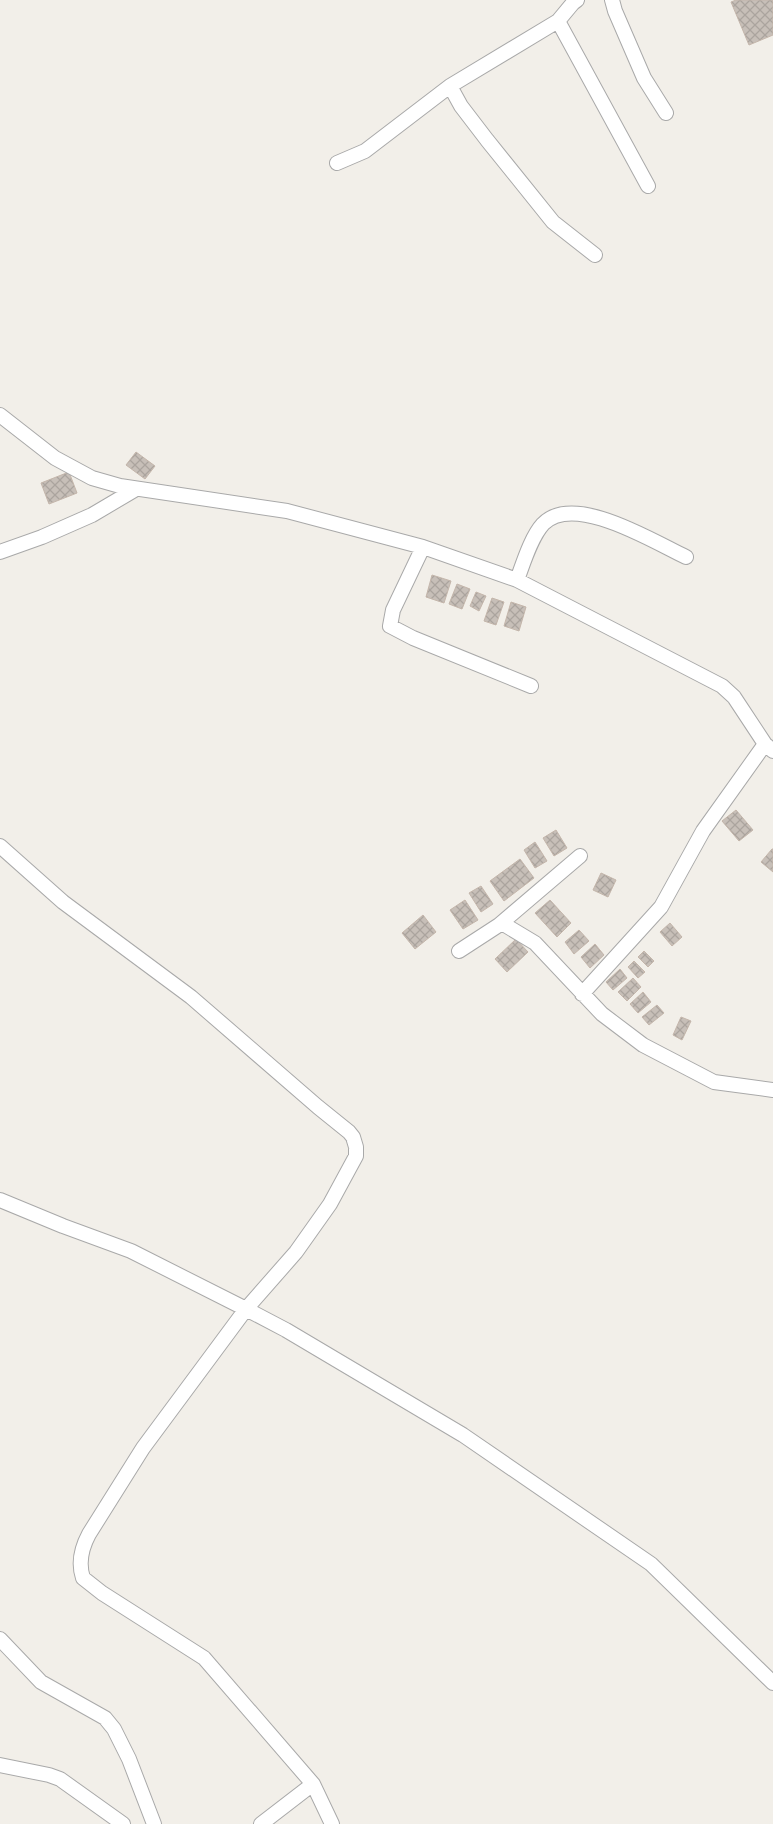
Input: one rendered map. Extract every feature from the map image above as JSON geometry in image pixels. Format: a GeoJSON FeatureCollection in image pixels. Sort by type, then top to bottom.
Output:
{"type":"FeatureCollection","features":[{"type":"Feature","properties":{"kind":"street"},"geometry":{"type":"LineString","coordinates":[[337,163],[365,150],[450,86],[558,21],[572,3],[577,0]]}},
{"type":"Feature","properties":{"kind":"street"},"geometry":{"type":"LineString","coordinates":[[612,0],[644,78],[666,113]]}},
{"type":"Feature","properties":{"kind":"street"},"geometry":{"type":"LineString","coordinates":[[558,21],[648,186]]}},
{"type":"Feature","properties":{"kind":"street"},"geometry":{"type":"LineString","coordinates":[[450,86],[461,106],[553,222],[595,255]]}},
{"type":"Feature","properties":{"kind":"street"},"geometry":{"type":"LineString","coordinates":[[0,415],[55,458],[92,478],[136,489],[287,511],[423,547],[517,580],[722,686],[734,697],[769,748],[704,831],[661,907],[582,994]]}},
{"type":"Feature","properties":{"kind":"street"},"geometry":{"type":"LineString","coordinates":[[0,552],[42,537],[92,515],[136,489]]}},
{"type":"Feature","properties":{"kind":"street"},"geometry":{"type":"LineString","coordinates":[[517,580],[536,534],[544,523],[569,514],[584,513],[615,522],[686,557]]}},
{"type":"Feature","properties":{"kind":"street"},"geometry":{"type":"LineString","coordinates":[[423,547],[393,610],[390,626],[412,638],[531,686]]}},
{"type":"Feature","properties":{"kind":"street"},"geometry":{"type":"LineString","coordinates":[[0,846],[63,902],[191,996],[353,1137],[356,1156],[330,1204],[296,1252],[246,1309],[143,1448],[88,1534],[84,1543],[81,1572],[83,1578],[102,1593],[204,1658],[313,1784],[332,1824]]}},
{"type":"Feature","properties":{"kind":"street"},"geometry":{"type":"LineString","coordinates":[[459,951],[499,925],[580,856]]}},
{"type":"Feature","properties":{"kind":"street"},"geometry":{"type":"LineString","coordinates":[[499,925],[505,925],[536,943],[602,1014],[644,1045],[714,1082],[773,1090]]}},
{"type":"Feature","properties":{"kind":"street"},"geometry":{"type":"LineString","coordinates":[[0,1200],[62,1226],[131,1251],[246,1309],[286,1330],[463,1435],[651,1564],[773,1683]]}},
{"type":"Feature","properties":{"kind":"street"},"geometry":{"type":"LineString","coordinates":[[0,1639],[41,1682],[105,1718],[114,1728],[129,1759],[154,1824]]}},
{"type":"Feature","properties":{"kind":"street"},"geometry":{"type":"LineString","coordinates":[[0,1765],[60,1779],[123,1824]]}},
{"type":"Feature","properties":{"kind":"street"},"geometry":{"type":"LineString","coordinates":[[261,1824],[313,1784]]}},
{"type":"Feature","properties":{"kind":"building"},"geometry":{"type":"Polygon","coordinates":[[[736,0],[773,0],[773,35],[749,45],[731,2],[736,0]]]}},
{"type":"Feature","properties":{"kind":"building"},"geometry":{"type":"Polygon","coordinates":[[[136,452],[155,466],[145,479],[126,465],[136,452]]]}},
{"type":"Feature","properties":{"kind":"building"},"geometry":{"type":"Polygon","coordinates":[[[69,472],[77,493],[49,504],[41,483],[69,472]]]}},
{"type":"Feature","properties":{"kind":"building"},"geometry":{"type":"Polygon","coordinates":[[[432,575],[451,581],[444,603],[426,597],[432,575]]]}},
{"type":"Feature","properties":{"kind":"building"},"geometry":{"type":"Polygon","coordinates":[[[457,584],[470,589],[462,609],[449,604],[457,584]]]}},
{"type":"Feature","properties":{"kind":"building"},"geometry":{"type":"Polygon","coordinates":[[[476,592],[486,596],[479,611],[470,606],[476,592]]]}},
{"type":"Feature","properties":{"kind":"building"},"geometry":{"type":"Polygon","coordinates":[[[492,598],[504,602],[496,625],[484,621],[492,598]]]}},
{"type":"Feature","properties":{"kind":"building"},"geometry":{"type":"Polygon","coordinates":[[[511,602],[526,607],[519,631],[504,626],[511,602]]]}},
{"type":"Feature","properties":{"kind":"building"},"geometry":{"type":"Polygon","coordinates":[[[736,810],[753,830],[739,841],[722,821],[736,810]]]}},
{"type":"Feature","properties":{"kind":"building"},"geometry":{"type":"Polygon","coordinates":[[[556,830],[567,848],[554,856],[543,838],[556,830]]]}},
{"type":"Feature","properties":{"kind":"building"},"geometry":{"type":"Polygon","coordinates":[[[535,842],[547,861],[535,868],[524,850],[535,842]]]}},
{"type":"Feature","properties":{"kind":"building"},"geometry":{"type":"Polygon","coordinates":[[[773,849],[773,872],[761,862],[773,849]]]}},
{"type":"Feature","properties":{"kind":"building"},"geometry":{"type":"Polygon","coordinates":[[[520,859],[534,878],[504,901],[490,881],[520,859]]]}},
{"type":"Feature","properties":{"kind":"building"},"geometry":{"type":"Polygon","coordinates":[[[601,873],[616,880],[608,897],[593,890],[601,873]]]}},
{"type":"Feature","properties":{"kind":"building"},"geometry":{"type":"Polygon","coordinates":[[[481,886],[493,904],[481,912],[469,893],[481,886]]]}},
{"type":"Feature","properties":{"kind":"building"},"geometry":{"type":"Polygon","coordinates":[[[465,900],[478,920],[463,929],[450,910],[465,900]]]}},
{"type":"Feature","properties":{"kind":"building"},"geometry":{"type":"Polygon","coordinates":[[[550,900],[571,923],[557,937],[535,913],[550,900]]]}},
{"type":"Feature","properties":{"kind":"building"},"geometry":{"type":"Polygon","coordinates":[[[423,915],[436,932],[415,949],[402,933],[423,915]]]}},
{"type":"Feature","properties":{"kind":"building"},"geometry":{"type":"Polygon","coordinates":[[[670,923],[682,937],[672,946],[660,932],[670,923]]]}},
{"type":"Feature","properties":{"kind":"building"},"geometry":{"type":"Polygon","coordinates":[[[579,930],[589,941],[574,954],[565,942],[579,930]]]}},
{"type":"Feature","properties":{"kind":"building"},"geometry":{"type":"Polygon","coordinates":[[[516,939],[528,952],[507,972],[495,959],[516,939]]]}},
{"type":"Feature","properties":{"kind":"building"},"geometry":{"type":"Polygon","coordinates":[[[595,944],[604,955],[590,968],[581,957],[595,944]]]}},
{"type":"Feature","properties":{"kind":"building"},"geometry":{"type":"Polygon","coordinates":[[[644,951],[654,961],[648,967],[638,957],[644,951]]]}},
{"type":"Feature","properties":{"kind":"building"},"geometry":{"type":"Polygon","coordinates":[[[634,961],[645,972],[638,978],[628,967],[634,961]]]}},
{"type":"Feature","properties":{"kind":"building"},"geometry":{"type":"Polygon","coordinates":[[[620,969],[627,978],[613,990],[606,982],[620,969]]]}},
{"type":"Feature","properties":{"kind":"building"},"geometry":{"type":"Polygon","coordinates":[[[633,978],[641,987],[627,1001],[618,992],[633,978]]]}},
{"type":"Feature","properties":{"kind":"building"},"geometry":{"type":"Polygon","coordinates":[[[643,992],[651,1002],[638,1013],[630,1004],[643,992]]]}},
{"type":"Feature","properties":{"kind":"building"},"geometry":{"type":"Polygon","coordinates":[[[657,1005],[664,1013],[649,1025],[642,1017],[657,1005]]]}},
{"type":"Feature","properties":{"kind":"building"},"geometry":{"type":"Polygon","coordinates":[[[681,1017],[691,1021],[682,1040],[673,1035],[681,1017]]]}}]}
